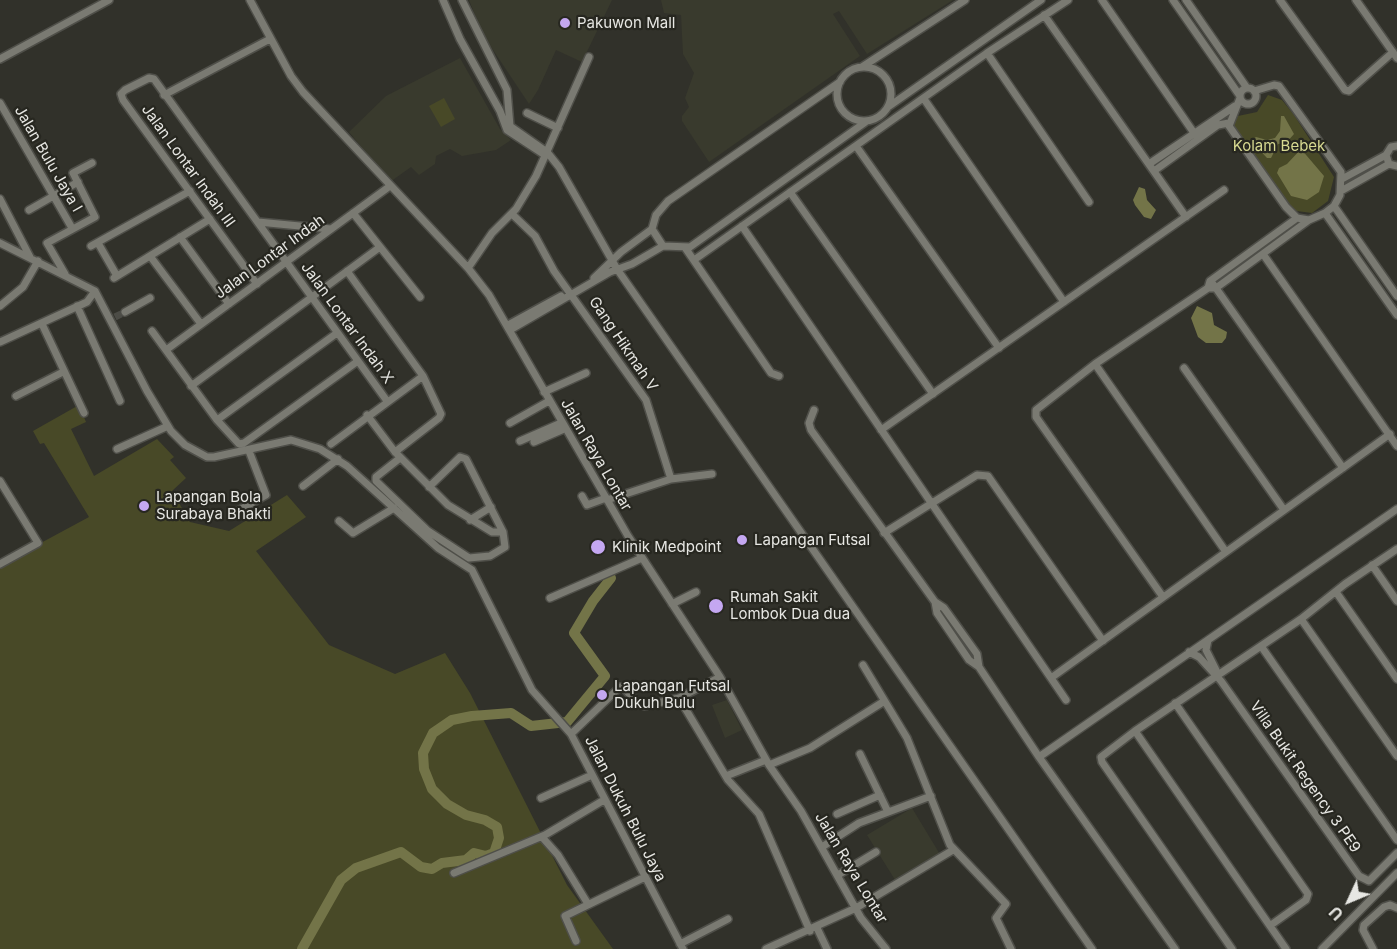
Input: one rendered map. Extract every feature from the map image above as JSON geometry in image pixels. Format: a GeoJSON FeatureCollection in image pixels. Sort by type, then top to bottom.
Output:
{"type":"FeatureCollection","features":[{"type":"Feature","properties":{"kind":"street"},"geometry":{"type":"LineString","coordinates":[[0,60],[96,3],[110,0]]}},
{"type":"Feature","properties":{"kind":"street","name":"Jalan Raya Lontar"},"geometry":{"type":"LineString","coordinates":[[250,0],[270,39],[303,93],[468,268],[509,328],[547,402],[642,558],[720,676],[767,762],[822,847],[856,908],[886,949]]}},
{"type":"Feature","properties":{"kind":"street"},"geometry":{"type":"LineString","coordinates":[[462,0],[507,90],[510,126],[548,155],[599,235],[617,269],[1092,949]]}},
{"type":"Feature","properties":{"kind":"street"},"geometry":{"type":"LineString","coordinates":[[572,292],[600,274],[621,252],[652,229],[656,215],[668,201],[840,82],[849,72],[862,67],[965,0]]}},
{"type":"Feature","properties":{"kind":"street"},"geometry":{"type":"LineString","coordinates":[[779,376],[771,373],[686,249],[867,121],[879,117],[888,107],[1041,0]]}},
{"type":"Feature","properties":{"kind":"street"},"geometry":{"type":"LineString","coordinates":[[694,260],[987,53],[1068,0]]}},
{"type":"Feature","properties":{"kind":"street"},"geometry":{"type":"LineString","coordinates":[[1102,0],[1194,133]]}},
{"type":"Feature","properties":{"kind":"street"},"geometry":{"type":"LineString","coordinates":[[1173,0],[1244,103],[1251,104],[1256,98],[1251,89],[1186,0]]}},
{"type":"Feature","properties":{"kind":"street"},"geometry":{"type":"LineString","coordinates":[[1280,0],[1345,90],[1349,91],[1395,55],[1356,0]]}},
{"type":"Feature","properties":{"kind":"street"},"geometry":{"type":"LineString","coordinates":[[445,1],[460,39],[500,111],[507,130],[548,155]]}},
{"type":"Feature","properties":{"kind":"street"},"geometry":{"type":"LineString","coordinates":[[1044,15],[1186,217]]}},
{"type":"Feature","properties":{"kind":"street"},"geometry":{"type":"LineString","coordinates":[[164,95],[270,39]]}},
{"type":"Feature","properties":{"kind":"street"},"geometry":{"type":"LineString","coordinates":[[987,53],[1089,202]]}},
{"type":"Feature","properties":{"kind":"street"},"geometry":{"type":"LineString","coordinates":[[468,268],[492,233],[512,214],[548,155],[589,57]]}},
{"type":"Feature","properties":{"kind":"street"},"geometry":{"type":"LineString","coordinates":[[862,67],[878,71],[885,77],[891,92],[888,107]]}},
{"type":"Feature","properties":{"kind":"street","name":"Jalan Lontar Indah III"},"geometry":{"type":"LineString","coordinates":[[154,80],[149,78],[121,94],[257,284]]}},
{"type":"Feature","properties":{"kind":"street","name":"Jalan Lontar Indah X"},"geometry":{"type":"LineString","coordinates":[[154,80],[387,401],[331,444]]}},
{"type":"Feature","properties":{"kind":"street"},"geometry":{"type":"LineString","coordinates":[[840,82],[838,89],[840,105],[851,117],[867,121]]}},
{"type":"Feature","properties":{"kind":"street"},"geometry":{"type":"LineString","coordinates":[[1163,597],[1036,417],[1036,410],[1040,404],[1095,364],[1211,285],[1263,254],[1309,220],[1334,206],[1341,191],[1341,172],[1284,90],[1274,85],[1242,90],[1229,123],[1232,132],[1297,218],[1309,220]]}},
{"type":"Feature","properties":{"kind":"street"},"geometry":{"type":"LineString","coordinates":[[924,99],[1064,302]]}},
{"type":"Feature","properties":{"kind":"street","name":"Jalan Bulu Jaya I"},"geometry":{"type":"LineString","coordinates":[[0,103],[72,228]]}},
{"type":"Feature","properties":{"kind":"street"},"geometry":{"type":"LineString","coordinates":[[1149,164],[1236,106]]}},
{"type":"Feature","properties":{"kind":"street"},"geometry":{"type":"LineString","coordinates":[[527,113],[558,128]]}},
{"type":"Feature","properties":{"kind":"street"},"geometry":{"type":"LineString","coordinates":[[1154,171],[1218,125],[1229,123]]}},
{"type":"Feature","properties":{"kind":"street"},"geometry":{"type":"LineString","coordinates":[[856,146],[999,348]]}},
{"type":"Feature","properties":{"kind":"street"},"geometry":{"type":"LineString","coordinates":[[1342,178],[1386,155],[1391,147],[1397,146]]}},
{"type":"Feature","properties":{"kind":"street"},"geometry":{"type":"LineString","coordinates":[[1341,191],[1393,165],[1386,155]]}},
{"type":"Feature","properties":{"kind":"street"},"geometry":{"type":"LineString","coordinates":[[65,274],[47,243],[95,217],[73,172],[92,163]]}},
{"type":"Feature","properties":{"kind":"street"},"geometry":{"type":"LineString","coordinates":[[29,210],[78,182]]}},
{"type":"Feature","properties":{"kind":"street","name":"Jalan Lontar Indah"},"geometry":{"type":"LineString","coordinates":[[166,350],[390,186]]}},
{"type":"Feature","properties":{"kind":"street"},"geometry":{"type":"LineString","coordinates":[[881,430],[1224,190]]}},
{"type":"Feature","properties":{"kind":"street"},"geometry":{"type":"LineString","coordinates":[[190,191],[94,245],[116,277],[210,219]]}},
{"type":"Feature","properties":{"kind":"street"},"geometry":{"type":"LineString","coordinates":[[790,192],[933,394]]}},
{"type":"Feature","properties":{"kind":"street"},"geometry":{"type":"LineString","coordinates":[[0,199],[30,257]]}},
{"type":"Feature","properties":{"kind":"street"},"geometry":{"type":"LineString","coordinates":[[1334,206],[1397,296]]}},
{"type":"Feature","properties":{"kind":"street"},"geometry":{"type":"LineString","coordinates":[[353,213],[420,297]]}},
{"type":"Feature","properties":{"kind":"street"},"geometry":{"type":"LineString","coordinates":[[1325,213],[1397,315]]}},
{"type":"Feature","properties":{"kind":"street","name":"Gang Hikmah V"},"geometry":{"type":"LineString","coordinates":[[512,214],[535,236],[554,271],[572,292],[595,331],[646,400],[671,479]]}},
{"type":"Feature","properties":{"kind":"street"},"geometry":{"type":"LineString","coordinates":[[1211,285],[1297,218]]}},
{"type":"Feature","properties":{"kind":"street"},"geometry":{"type":"LineString","coordinates":[[258,222],[332,229]]}},
{"type":"Feature","properties":{"kind":"street"},"geometry":{"type":"LineString","coordinates":[[742,226],[1066,700]]}},
{"type":"Feature","properties":{"kind":"street"},"geometry":{"type":"LineString","coordinates":[[652,229],[663,246]]}},
{"type":"Feature","properties":{"kind":"street"},"geometry":{"type":"LineString","coordinates":[[599,235],[621,252]]}},
{"type":"Feature","properties":{"kind":"street"},"geometry":{"type":"LineString","coordinates":[[180,237],[230,304]]}},
{"type":"Feature","properties":{"kind":"street"},"geometry":{"type":"LineString","coordinates":[[0,243],[95,291],[90,299],[78,306],[0,342]]}},
{"type":"Feature","properties":{"kind":"street"},"geometry":{"type":"LineString","coordinates":[[509,328],[572,292],[617,269],[632,264],[663,246],[690,247]]}},
{"type":"Feature","properties":{"kind":"street"},"geometry":{"type":"LineString","coordinates":[[191,386],[380,247]]}},
{"type":"Feature","properties":{"kind":"street"},"geometry":{"type":"LineString","coordinates":[[1263,254],[1397,446]]}},
{"type":"Feature","properties":{"kind":"street"},"geometry":{"type":"LineString","coordinates":[[150,256],[201,324]]}},
{"type":"Feature","properties":{"kind":"street"},"geometry":{"type":"LineString","coordinates":[[0,306],[23,287],[38,261]]}},
{"type":"Feature","properties":{"kind":"street"},"geometry":{"type":"LineString","coordinates":[[347,271],[423,376],[440,416],[376,477],[376,481],[428,531],[456,551],[474,558],[490,556],[505,547],[502,532],[491,507],[471,465],[464,457],[460,457],[429,487]]}},
{"type":"Feature","properties":{"kind":"street"},"geometry":{"type":"LineString","coordinates":[[1211,285],[1343,468]]}},
{"type":"Feature","properties":{"kind":"street","name":"Jalan Dukuh Bulu Jaya"},"geometry":{"type":"LineString","coordinates":[[95,291],[113,318],[168,426],[185,445],[207,457],[249,451],[291,440],[320,449],[338,459],[438,548],[472,570],[532,690],[571,734],[682,946]]}},
{"type":"Feature","properties":{"kind":"street"},"geometry":{"type":"LineString","coordinates":[[125,312],[150,298]]}},
{"type":"Feature","properties":{"kind":"street"},"geometry":{"type":"LineString","coordinates":[[78,306],[120,401]]}},
{"type":"Feature","properties":{"kind":"street"},"geometry":{"type":"LineString","coordinates":[[42,324],[84,413]]}},
{"type":"Feature","properties":{"kind":"street"},"geometry":{"type":"LineString","coordinates":[[152,331],[191,386],[237,443],[244,442],[358,361]]}},
{"type":"Feature","properties":{"kind":"street"},"geometry":{"type":"LineString","coordinates":[[217,420],[337,333]]}},
{"type":"Feature","properties":{"kind":"street"},"geometry":{"type":"LineString","coordinates":[[1095,364],[1226,552]]}},
{"type":"Feature","properties":{"kind":"street"},"geometry":{"type":"LineString","coordinates":[[1184,368],[1284,510]]}},
{"type":"Feature","properties":{"kind":"street"},"geometry":{"type":"LineString","coordinates":[[16,396],[63,372]]}},
{"type":"Feature","properties":{"kind":"street"},"geometry":{"type":"LineString","coordinates":[[543,392],[586,373]]}},
{"type":"Feature","properties":{"kind":"street"},"geometry":{"type":"LineString","coordinates":[[387,401],[423,376]]}},
{"type":"Feature","properties":{"kind":"street"},"geometry":{"type":"LineString","coordinates":[[510,423],[547,402]]}},
{"type":"Feature","properties":{"kind":"street"},"geometry":{"type":"LineString","coordinates":[[814,410],[809,423],[811,430],[935,602],[937,613],[969,660],[979,668],[1175,949]]}},
{"type":"Feature","properties":{"kind":"street"},"geometry":{"type":"LineString","coordinates":[[367,416],[398,455],[429,487],[470,520],[492,532],[502,532]]}},
{"type":"Feature","properties":{"kind":"street"},"geometry":{"type":"LineString","coordinates":[[117,449],[168,426]]}},
{"type":"Feature","properties":{"kind":"street"},"geometry":{"type":"LineString","coordinates":[[520,441],[562,426]]}},
{"type":"Feature","properties":{"kind":"street"},"geometry":{"type":"LineString","coordinates":[[534,442],[562,426]]}},
{"type":"Feature","properties":{"kind":"street"},"geometry":{"type":"LineString","coordinates":[[1051,678],[1390,434]]}},
{"type":"Feature","properties":{"kind":"street"},"geometry":{"type":"LineString","coordinates":[[236,512],[266,495],[249,451]]}},
{"type":"Feature","properties":{"kind":"street"},"geometry":{"type":"LineString","coordinates":[[303,486],[338,459]]}},
{"type":"Feature","properties":{"kind":"street"},"geometry":{"type":"LineString","coordinates":[[582,496],[587,505],[671,479],[712,474]]}},
{"type":"Feature","properties":{"kind":"street"},"geometry":{"type":"LineString","coordinates":[[884,532],[977,475],[988,476],[1103,640]]}},
{"type":"Feature","properties":{"kind":"street"},"geometry":{"type":"LineString","coordinates":[[0,480],[38,543],[0,564]]}},
{"type":"Feature","properties":{"kind":"street"},"geometry":{"type":"LineString","coordinates":[[470,520],[491,507]]}},
{"type":"Feature","properties":{"kind":"street"},"geometry":{"type":"LineString","coordinates":[[339,521],[353,533],[394,508]]}},
{"type":"Feature","properties":{"kind":"street"},"geometry":{"type":"LineString","coordinates":[[1039,757],[1396,511]]}},
{"type":"Feature","properties":{"kind":"street"},"geometry":{"type":"LineString","coordinates":[[1232,949],[1102,762],[1101,757],[1175,703],[1219,677],[1397,549]]}},
{"type":"Feature","properties":{"kind":"street"},"geometry":{"type":"LineString","coordinates":[[550,598],[642,558]]}},
{"type":"Feature","properties":{"kind":"street"},"geometry":{"type":"LineString","coordinates":[[1372,565],[1397,601]]}},
{"type":"Feature","properties":{"kind":"street"},"geometry":{"type":"LineString","coordinates":[[672,604],[696,592]]}},
{"type":"Feature","properties":{"kind":"street"},"geometry":{"type":"LineString","coordinates":[[1336,592],[1397,679]]}},
{"type":"Feature","properties":{"kind":"street"},"geometry":{"type":"LineString","coordinates":[[1301,619],[1397,756]]}},
{"type":"Feature","properties":{"kind":"street","name":"Villa Bukit Regency 3 PE9"},"geometry":{"type":"LineString","coordinates":[[1208,640],[1206,650],[1219,677],[1359,876],[1369,881],[1397,853]]}},
{"type":"Feature","properties":{"kind":"street"},"geometry":{"type":"LineString","coordinates":[[1261,646],[1397,840]]}},
{"type":"Feature","properties":{"kind":"street","name":"Villa Bukit Regency 3 PE9"},"geometry":{"type":"LineString","coordinates":[[1189,652],[1199,657],[1219,677]]}},
{"type":"Feature","properties":{"kind":"street"},"geometry":{"type":"LineString","coordinates":[[863,665],[883,702],[907,738],[953,850],[1004,902],[1006,906],[996,918],[1011,949]]}},
{"type":"Feature","properties":{"kind":"street"},"geometry":{"type":"LineString","coordinates":[[571,734],[621,686],[642,706],[679,698],[720,676]]}},
{"type":"Feature","properties":{"kind":"street"},"geometry":{"type":"LineString","coordinates":[[679,698],[726,776],[759,814],[814,929],[827,949]]}},
{"type":"Feature","properties":{"kind":"street"},"geometry":{"type":"LineString","coordinates":[[726,776],[810,748],[883,702]]}},
{"type":"Feature","properties":{"kind":"street"},"geometry":{"type":"LineString","coordinates":[[1175,703],[1308,894],[1306,900],[1271,925]]}},
{"type":"Feature","properties":{"kind":"street"},"geometry":{"type":"LineString","coordinates":[[1135,731],[1286,949]]}},
{"type":"Feature","properties":{"kind":"street"},"geometry":{"type":"LineString","coordinates":[[860,754],[888,812]]}},
{"type":"Feature","properties":{"kind":"street"},"geometry":{"type":"LineString","coordinates":[[540,798],[592,775]]}},
{"type":"Feature","properties":{"kind":"street"},"geometry":{"type":"LineString","coordinates":[[837,814],[880,795]]}},
{"type":"Feature","properties":{"kind":"street"},"geometry":{"type":"LineString","coordinates":[[822,847],[859,823],[931,796]]}},
{"type":"Feature","properties":{"kind":"street"},"geometry":{"type":"LineString","coordinates":[[454,873],[542,837],[604,800]]}},
{"type":"Feature","properties":{"kind":"street"},"geometry":{"type":"LineString","coordinates":[[542,837],[558,855],[588,904]]}},
{"type":"Feature","properties":{"kind":"street"},"geometry":{"type":"LineString","coordinates":[[765,949],[814,929],[856,908],[953,850]]}},
{"type":"Feature","properties":{"kind":"street"},"geometry":{"type":"LineString","coordinates":[[838,875],[876,852]]}},
{"type":"Feature","properties":{"kind":"street"},"geometry":{"type":"LineString","coordinates":[[1322,949],[1397,873]]}},
{"type":"Feature","properties":{"kind":"street"},"geometry":{"type":"LineString","coordinates":[[576,941],[564,916],[645,877]]}},
{"type":"Feature","properties":{"kind":"street"},"geometry":{"type":"LineString","coordinates":[[1373,949],[1364,925],[1384,907],[1390,905],[1397,908]]}},
{"type":"Feature","properties":{"kind":"street"},"geometry":{"type":"LineString","coordinates":[[682,946],[729,919]]}},
{"type":"Feature","properties":{"kind":"shaded area"},"geometry":{"type":"Polygon","coordinates":[[[469,0],[612,0],[582,62],[556,50],[529,104],[483,35],[469,0]]]}},
{"type":"Feature","properties":{"kind":"shaded area"},"geometry":{"type":"Polygon","coordinates":[[[661,0],[953,0],[867,54],[839,11],[833,14],[860,56],[709,162],[682,121],[682,116],[689,107],[685,98],[694,73],[683,54],[681,15],[664,13],[661,0]]]}},
{"type":"Feature","properties":{"kind":"shaded area"},"geometry":{"type":"Polygon","coordinates":[[[460,58],[500,129],[511,140],[496,150],[462,156],[450,149],[436,156],[435,164],[419,175],[411,167],[390,182],[349,132],[386,96],[460,58]]]}},
{"type":"Feature","properties":{"kind":"shaded area"},"geometry":{"type":"Polygon","coordinates":[[[1281,116],[1284,116],[1294,134],[1286,143],[1278,144],[1271,158],[1267,158],[1254,144],[1253,139],[1256,137],[1267,140],[1275,138],[1280,131],[1281,116]]]}},
{"type":"Feature","properties":{"kind":"shaded area"},"geometry":{"type":"Polygon","coordinates":[[[1301,149],[1324,176],[1319,192],[1307,200],[1291,196],[1277,173],[1279,168],[1287,164],[1301,149]]]}},
{"type":"Feature","properties":{"kind":"shaded area"},"geometry":{"type":"Polygon","coordinates":[[[1139,187],[1145,189],[1147,200],[1156,210],[1151,219],[1144,217],[1133,200],[1139,187]]]}},
{"type":"Feature","properties":{"kind":"shaded area"},"geometry":{"type":"Polygon","coordinates":[[[1197,306],[1212,313],[1214,325],[1227,332],[1222,343],[1206,343],[1198,337],[1191,318],[1197,306]]]}},
{"type":"Feature","properties":{"kind":"shaded area"},"geometry":{"type":"Polygon","coordinates":[[[727,700],[742,730],[725,738],[712,705],[727,700]]]}},
{"type":"Feature","properties":{"kind":"shaded area"},"geometry":{"type":"Polygon","coordinates":[[[912,808],[941,856],[897,883],[867,835],[912,808]]]}},
{"type":"Feature","properties":{"kind":"green space","name":"Kolam Bebek"},"geometry":{"type":"Polygon","coordinates":[[[1268,95],[1282,100],[1334,177],[1328,201],[1312,213],[1289,210],[1233,126],[1238,116],[1257,112],[1268,95]]]}},
{"type":"Feature","properties":{"kind":"green space"},"geometry":{"type":"Polygon","coordinates":[[[444,98],[455,119],[441,127],[429,106],[444,98]]]}},
{"type":"Feature","properties":{"kind":"green space"},"geometry":{"type":"Polygon","coordinates":[[[79,405],[86,422],[71,429],[94,476],[157,439],[174,457],[170,460],[186,478],[172,491],[190,522],[229,531],[287,495],[306,517],[256,551],[329,645],[395,674],[445,653],[470,693],[567,885],[613,949],[0,949],[0,565],[89,517],[44,443],[40,444],[33,431],[79,405]]]}},
{"type":"Feature","properties":{"kind":"waterway"},"geometry":{"type":"LineString","coordinates":[[302,949],[341,880],[356,868],[401,852],[421,867],[432,869],[442,863],[466,860],[474,853],[486,856],[494,853],[499,838],[497,827],[485,820],[466,815],[447,804],[432,789],[424,769],[423,753],[433,733],[452,720],[511,713],[531,726],[567,722],[605,676],[574,633],[593,601],[611,578]]}},
{"type":"Feature","properties":{"kind":"tunnel"},"geometry":{"type":"LineString","coordinates":[[115,317],[125,312]]}},
{"type":"Feature","properties":{"kind":"place","name":"Pakuwon Mall"},"geometry":{"type":"Point","coordinates":[565,23]}},
{"type":"Feature","properties":{"kind":"place","name":"Lapangan Bola Surabaya Bhakti"},"geometry":{"type":"Point","coordinates":[144,506]}},
{"type":"Feature","properties":{"kind":"place","name":"Lapangan Futsal"},"geometry":{"type":"Point","coordinates":[742,540]}},
{"type":"Feature","properties":{"kind":"place","name":"Klinik Medpoint"},"geometry":{"type":"Point","coordinates":[598,547]}},
{"type":"Feature","properties":{"kind":"place","name":"Rumah Sakit Lombok Dua dua"},"geometry":{"type":"Point","coordinates":[716,606]}},
{"type":"Feature","properties":{"kind":"place","name":"Lapangan Futsal Dukuh Bulu"},"geometry":{"type":"Point","coordinates":[602,695]}}]}
